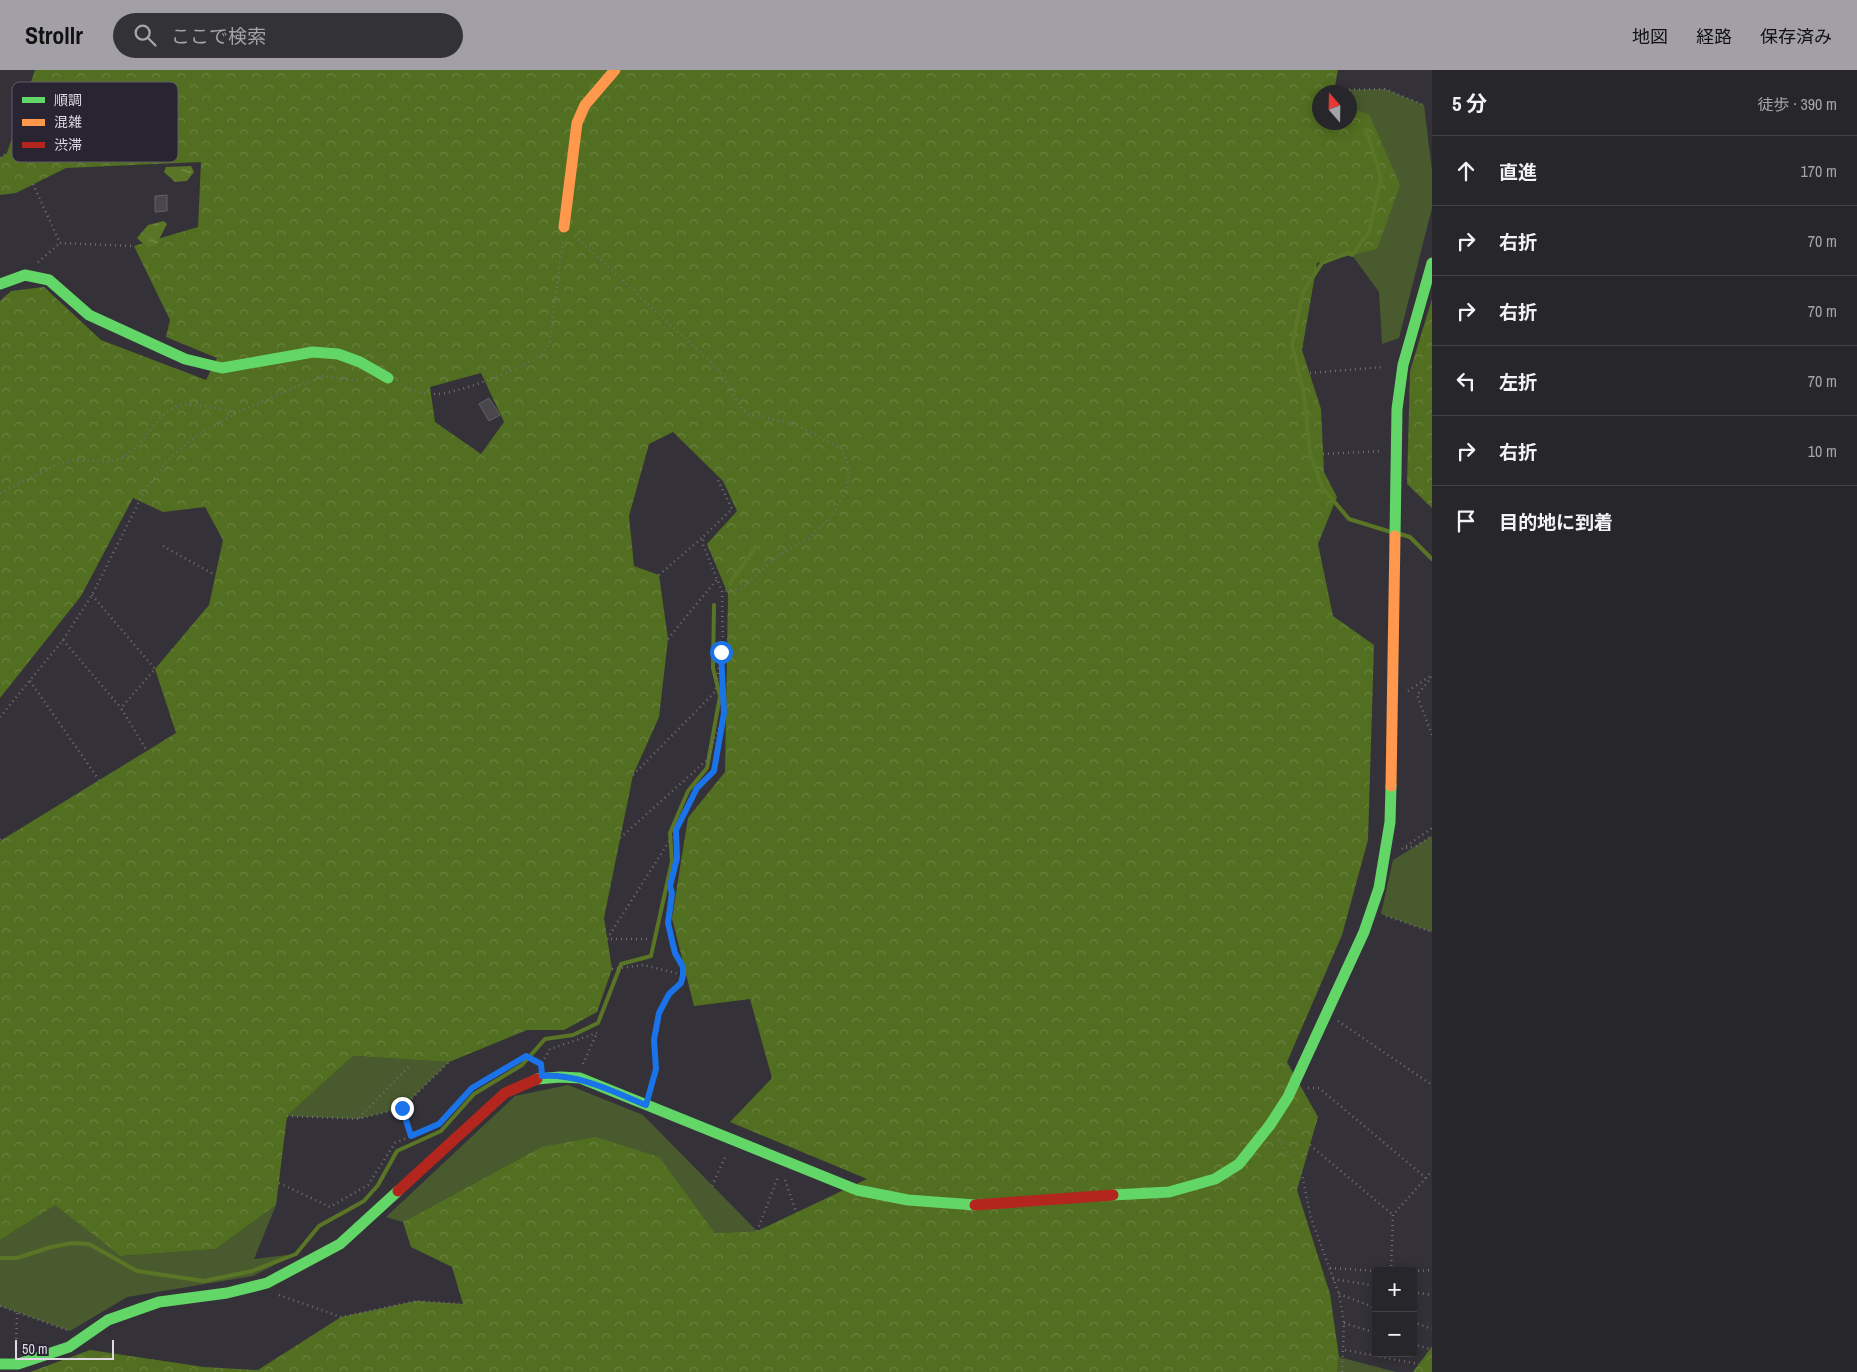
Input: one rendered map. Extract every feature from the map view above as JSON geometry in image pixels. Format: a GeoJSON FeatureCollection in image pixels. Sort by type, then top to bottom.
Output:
{"type":"FeatureCollection","features":[{"type":"Feature","properties":{"kind":"street"},"geometry":{"type":"LineString","coordinates":[[564,227],[577,123],[585,104],[615,70]]}},
{"type":"Feature","properties":{"kind":"street"},"geometry":{"type":"LineString","coordinates":[[0,1364],[18,1364],[69,1348],[108,1320],[133,1310],[159,1302],[227,1293],[267,1283],[308,1262],[340,1244],[504,1093],[522,1082],[542,1076],[560,1075],[580,1078],[737,1144],[857,1190],[945,1204],[987,1206],[1058,1198],[1169,1192],[1215,1179],[1239,1164],[1270,1125],[1288,1097],[1312,1049],[1364,932],[1379,888],[1390,822],[1396,409],[1403,365],[1432,263]]}},
{"type":"Feature","properties":{"kind":"street"},"geometry":{"type":"LineString","coordinates":[[0,284],[25,275],[49,280],[90,315],[185,359],[222,368],[313,352],[338,354],[360,362],[388,378]]}},
{"type":"Feature","properties":{"kind":"path"},"geometry":{"type":"LineString","coordinates":[[1357,90],[1384,89],[1424,105]]}},
{"type":"Feature","properties":{"kind":"path"},"geometry":{"type":"LineString","coordinates":[[0,158],[7,153]]}},
{"type":"Feature","properties":{"kind":"path"},"geometry":{"type":"LineString","coordinates":[[33,184],[60,243]]}},
{"type":"Feature","properties":{"kind":"path"},"geometry":{"type":"LineString","coordinates":[[388,378],[416,391],[436,395],[463,389],[525,365],[539,356],[549,345],[564,227]]}},
{"type":"Feature","properties":{"kind":"path"},"geometry":{"type":"LineString","coordinates":[[564,227],[719,370],[740,406],[748,414],[795,424],[842,450],[849,468],[847,488],[832,515],[810,537],[775,558],[741,588],[722,591]]}},
{"type":"Feature","properties":{"kind":"path"},"geometry":{"type":"LineString","coordinates":[[32,268],[60,243],[134,246]]}},
{"type":"Feature","properties":{"kind":"path"},"geometry":{"type":"LineString","coordinates":[[1310,373],[1383,367]]}},
{"type":"Feature","properties":{"kind":"path"},"geometry":{"type":"LineString","coordinates":[[0,718],[63,640],[92,595],[144,492],[166,462],[195,437],[238,412],[322,376],[365,382]]}},
{"type":"Feature","properties":{"kind":"path"},"geometry":{"type":"LineString","coordinates":[[0,493],[54,466],[73,460],[110,462],[124,457],[138,446],[164,414],[178,405],[199,405],[238,412]]}},
{"type":"Feature","properties":{"kind":"path"},"geometry":{"type":"LineString","coordinates":[[1324,454],[1382,451]]}},
{"type":"Feature","properties":{"kind":"path"},"geometry":{"type":"LineString","coordinates":[[659,575],[704,537],[732,509],[717,478]]}},
{"type":"Feature","properties":{"kind":"path"},"geometry":{"type":"LineString","coordinates":[[647,939],[607,939],[676,830],[697,788],[714,771],[724,713],[721,652],[722,591],[703,545],[704,537]]}},
{"type":"Feature","properties":{"kind":"path"},"geometry":{"type":"LineString","coordinates":[[163,546],[215,575]]}},
{"type":"Feature","properties":{"kind":"path"},"geometry":{"type":"LineString","coordinates":[[668,639],[717,579]]}},
{"type":"Feature","properties":{"kind":"path"},"geometry":{"type":"LineString","coordinates":[[92,595],[155,669],[121,708]]}},
{"type":"Feature","properties":{"kind":"path"},"geometry":{"type":"LineString","coordinates":[[63,640],[121,708],[147,751]]}},
{"type":"Feature","properties":{"kind":"path"},"geometry":{"type":"LineString","coordinates":[[633,775],[715,692],[721,652]]}},
{"type":"Feature","properties":{"kind":"path"},"geometry":{"type":"LineString","coordinates":[[1392,700],[1402,696],[1432,676]]}},
{"type":"Feature","properties":{"kind":"path"},"geometry":{"type":"LineString","coordinates":[[1432,676],[1417,695],[1432,735]]}},
{"type":"Feature","properties":{"kind":"path"},"geometry":{"type":"LineString","coordinates":[[30,681],[99,780]]}},
{"type":"Feature","properties":{"kind":"path"},"geometry":{"type":"LineString","coordinates":[[620,838],[706,760],[724,713]]}},
{"type":"Feature","properties":{"kind":"path"},"geometry":{"type":"LineString","coordinates":[[1404,849],[1432,828]]}},
{"type":"Feature","properties":{"kind":"path"},"geometry":{"type":"LineString","coordinates":[[646,1105],[656,1069],[654,1040],[659,1013],[669,994],[681,983],[683,975],[683,967],[675,953],[668,923],[672,893],[670,886],[677,858],[676,830]]}},
{"type":"Feature","properties":{"kind":"path"},"geometry":{"type":"LineString","coordinates":[[1386,851],[1416,846],[1432,836]]}},
{"type":"Feature","properties":{"kind":"path"},"geometry":{"type":"LineString","coordinates":[[1381,914],[1432,932]]}},
{"type":"Feature","properties":{"kind":"path"},"geometry":{"type":"LineString","coordinates":[[612,969],[644,965],[683,975]]}},
{"type":"Feature","properties":{"kind":"path"},"geometry":{"type":"LineString","coordinates":[[1334,1018],[1432,1085]]}},
{"type":"Feature","properties":{"kind":"path"},"geometry":{"type":"LineString","coordinates":[[542,1076],[541,1064],[550,1048],[597,1033],[582,1066]]}},
{"type":"Feature","properties":{"kind":"path"},"geometry":{"type":"LineString","coordinates":[[279,1183],[330,1207],[368,1185],[395,1143],[439,1124],[472,1088],[526,1056],[541,1064]]}},
{"type":"Feature","properties":{"kind":"path"},"geometry":{"type":"LineString","coordinates":[[287,1116],[358,1119],[402,1108],[449,1062]]}},
{"type":"Feature","properties":{"kind":"path"},"geometry":{"type":"LineString","coordinates":[[358,1119],[410,1065]]}},
{"type":"Feature","properties":{"kind":"path"},"geometry":{"type":"LineString","coordinates":[[1302,1088],[1319,1088],[1426,1178]]}},
{"type":"Feature","properties":{"kind":"path"},"geometry":{"type":"LineString","coordinates":[[402,1108],[411,1136]]}},
{"type":"Feature","properties":{"kind":"path"},"geometry":{"type":"LineString","coordinates":[[1270,1125],[1302,1175],[1311,1218],[1338,1294],[1344,1323],[1342,1372]]}},
{"type":"Feature","properties":{"kind":"path"},"geometry":{"type":"LineString","coordinates":[[1310,1145],[1394,1215]]}},
{"type":"Feature","properties":{"kind":"path"},"geometry":{"type":"LineString","coordinates":[[712,1186],[728,1149]]}},
{"type":"Feature","properties":{"kind":"path"},"geometry":{"type":"LineString","coordinates":[[757,1231],[781,1169]]}},
{"type":"Feature","properties":{"kind":"path"},"geometry":{"type":"LineString","coordinates":[[1391,1267],[1394,1215],[1432,1171]]}},
{"type":"Feature","properties":{"kind":"path"},"geometry":{"type":"LineString","coordinates":[[784,1178],[796,1212]]}},
{"type":"Feature","properties":{"kind":"path"},"geometry":{"type":"LineString","coordinates":[[1330,1268],[1372,1271]]}},
{"type":"Feature","properties":{"kind":"path"},"geometry":{"type":"LineString","coordinates":[[1417,1271],[1432,1270]]}},
{"type":"Feature","properties":{"kind":"path"},"geometry":{"type":"LineString","coordinates":[[1333,1279],[1372,1285]]}},
{"type":"Feature","properties":{"kind":"path"},"geometry":{"type":"LineString","coordinates":[[1417,1293],[1432,1295]]}},
{"type":"Feature","properties":{"kind":"path"},"geometry":{"type":"LineString","coordinates":[[275,1294],[342,1317],[416,1301],[464,1304]]}},
{"type":"Feature","properties":{"kind":"path"},"geometry":{"type":"LineString","coordinates":[[1338,1294],[1372,1307]]}},
{"type":"Feature","properties":{"kind":"path"},"geometry":{"type":"LineString","coordinates":[[0,1306],[70,1331]]}},
{"type":"Feature","properties":{"kind":"path"},"geometry":{"type":"LineString","coordinates":[[16,1351],[18,1312]]}},
{"type":"Feature","properties":{"kind":"path"},"geometry":{"type":"LineString","coordinates":[[1344,1323],[1372,1332]]}},
{"type":"Feature","properties":{"kind":"path"},"geometry":{"type":"LineString","coordinates":[[1417,1323],[1432,1329]]}},
{"type":"Feature","properties":{"kind":"path"},"geometry":{"type":"LineString","coordinates":[[1417,1345],[1430,1350]]}},
{"type":"Feature","properties":{"kind":"path"},"geometry":{"type":"LineString","coordinates":[[1344,1350],[1419,1364]]}},
{"type":"Feature","properties":{"kind":"shaded area"},"geometry":{"type":"Polygon","coordinates":[[[1385,89],[1424,105],[1432,171],[1432,208],[1399,338],[1382,344],[1379,292],[1352,255],[1377,248],[1369,114],[1357,110],[1357,90],[1385,89]]]}},
{"type":"Feature","properties":{"kind":"shaded area"},"geometry":{"type":"Polygon","coordinates":[[[1432,836],[1432,932],[1381,914],[1393,860],[1432,836]]]}},
{"type":"Feature","properties":{"kind":"shaded area"},"geometry":{"type":"Polygon","coordinates":[[[353,1056],[449,1062],[402,1108],[358,1119],[287,1116],[353,1056]]]}},
{"type":"Feature","properties":{"kind":"shaded area"},"geometry":{"type":"Polygon","coordinates":[[[568,1085],[643,1115],[757,1231],[715,1233],[659,1158],[541,1147],[403,1222],[386,1217],[515,1096],[568,1085]]]}},
{"type":"Feature","properties":{"kind":"shaded area"},"geometry":{"type":"Polygon","coordinates":[[[55,1204],[122,1256],[216,1249],[276,1205],[254,1259],[296,1254],[253,1276],[127,1297],[70,1331],[0,1306],[0,1240],[55,1204]]]}},
{"type":"Feature","properties":{"kind":"shaded area"},"geometry":{"type":"Polygon","coordinates":[[[1339,1357],[1396,1372],[1337,1372],[1339,1357]]]}},
{"type":"Feature","properties":{"kind":"green space"},"geometry":{"type":"Polygon","coordinates":[[[35,70],[1338,70],[1335,85],[1312,85],[1312,130],[1357,130],[1357,110],[1369,114],[1400,185],[1377,249],[1317,263],[1302,350],[1321,409],[1324,472],[1337,497],[1318,544],[1333,616],[1374,645],[1368,840],[1342,935],[1287,1062],[1318,1117],[1297,1190],[1330,1294],[1339,1357],[1337,1372],[30,1372],[90,1350],[204,1367],[258,1370],[341,1317],[416,1301],[463,1304],[452,1267],[411,1247],[403,1222],[541,1147],[596,1137],[659,1157],[715,1233],[757,1231],[867,1179],[730,1122],[772,1078],[750,999],[694,1006],[672,918],[688,818],[725,772],[728,594],[707,544],[737,511],[723,481],[673,432],[649,444],[629,516],[634,566],[659,575],[668,639],[659,717],[633,775],[604,918],[612,969],[597,1012],[564,1030],[527,1030],[449,1062],[353,1056],[287,1116],[276,1205],[216,1249],[121,1256],[55,1205],[0,1240],[0,841],[176,733],[155,669],[209,605],[223,540],[205,507],[163,512],[133,498],[81,596],[0,698],[0,301],[11,291],[44,287],[101,340],[206,380],[217,358],[166,337],[170,320],[134,246],[198,227],[201,162],[66,168],[16,193],[0,195],[0,158],[7,153],[12,138],[12,162],[178,162],[178,82],[31,82],[35,70]],[[481,373],[430,387],[435,422],[481,454],[504,422],[481,373]]]}},
{"type":"Feature","properties":{"kind":"green space"},"geometry":{"type":"Polygon","coordinates":[[[1432,299],[1432,508],[1407,484],[1410,371],[1432,299]]]}},
{"type":"Feature","properties":{"kind":"green space"},"geometry":{"type":"Polygon","coordinates":[[[1432,1346],[1432,1372],[1413,1372],[1430,1349],[1432,1346]]]}},
{"type":"Feature","properties":{"kind":"water"},"geometry":{"type":"Polygon","coordinates":[[[191,166],[194,172],[187,181],[175,182],[164,172],[166,167],[191,166]]]}},
{"type":"Feature","properties":{"kind":"water"},"geometry":{"type":"Polygon","coordinates":[[[164,221],[167,224],[156,245],[148,248],[137,238],[148,225],[164,221]]]}},
{"type":"Feature","properties":{"kind":"building"},"geometry":{"type":"Polygon","coordinates":[[[167,195],[167,211],[155,212],[155,196],[167,195]]]}},
{"type":"Feature","properties":{"kind":"building"},"geometry":{"type":"Polygon","coordinates":[[[489,398],[500,415],[489,421],[479,404],[489,398]]]}},
{"type":"Feature","properties":{"kind":"waterway"},"geometry":{"type":"LineString","coordinates":[[1366,129],[1381,178],[1369,232],[1352,255],[1348,253],[1322,263],[1303,292],[1292,345],[1304,394],[1310,453],[1322,487],[1349,519],[1391,532]]}},
{"type":"Feature","properties":{"kind":"waterway"},"geometry":{"type":"LineString","coordinates":[[1400,534],[1410,537],[1432,559]]}},
{"type":"Feature","properties":{"kind":"waterway"},"geometry":{"type":"LineString","coordinates":[[730,583],[755,548]]}},
{"type":"Feature","properties":{"kind":"waterway"},"geometry":{"type":"LineString","coordinates":[[0,1258],[17,1258],[51,1247],[72,1243],[89,1244],[137,1271],[204,1281],[252,1271],[296,1254],[319,1226],[364,1201],[378,1185],[397,1151],[441,1131],[474,1094],[522,1065],[545,1039],[573,1035],[598,1023],[621,964],[651,956],[672,861],[670,833],[688,791],[707,768],[720,696],[713,668],[714,605]]}},
{"type":"Feature","properties":{"kind":"traffic: fast"},"geometry":{"type":"LineString","coordinates":[[1395,536],[1397,409],[1403,365],[1432,263]]}},
{"type":"Feature","properties":{"kind":"traffic: fast"},"geometry":{"type":"LineString","coordinates":[[0,284],[25,275],[49,280],[89,315],[185,359],[222,368],[313,352],[338,354],[360,362],[388,378]]}},
{"type":"Feature","properties":{"kind":"traffic: fast"},"geometry":{"type":"LineString","coordinates":[[1113,1195],[1169,1192],[1215,1179],[1239,1164],[1270,1125],[1288,1097],[1364,932],[1379,888],[1390,822],[1391,786]]}},
{"type":"Feature","properties":{"kind":"traffic: fast"},"geometry":{"type":"LineString","coordinates":[[537,1079],[580,1078],[857,1190],[908,1200],[975,1205]]}},
{"type":"Feature","properties":{"kind":"traffic: fast"},"geometry":{"type":"LineString","coordinates":[[0,1364],[18,1364],[69,1347],[108,1320],[159,1302],[227,1293],[267,1283],[340,1244],[398,1191]]}},
{"type":"Feature","properties":{"kind":"traffic: slow"},"geometry":{"type":"LineString","coordinates":[[564,227],[577,123],[585,105],[615,70]]}},
{"type":"Feature","properties":{"kind":"traffic: slow"},"geometry":{"type":"LineString","coordinates":[[1391,786],[1395,536]]}},
{"type":"Feature","properties":{"kind":"traffic: jam"},"geometry":{"type":"LineString","coordinates":[[398,1191],[505,1093],[537,1079]]}},
{"type":"Feature","properties":{"kind":"traffic: jam"},"geometry":{"type":"LineString","coordinates":[[975,1205],[1113,1195]]}},
{"type":"Feature","properties":{"kind":"route"},"geometry":{"type":"LineString","coordinates":[[402,1108],[411,1136],[439,1124],[472,1088],[526,1056],[541,1064],[542,1076],[560,1075],[580,1078],[646,1105],[656,1069],[654,1040],[659,1013],[669,994],[681,983],[683,975],[683,967],[675,953],[668,923],[672,893],[670,886],[677,858],[676,830],[697,788],[714,771],[724,713],[721,652]]}}]}
